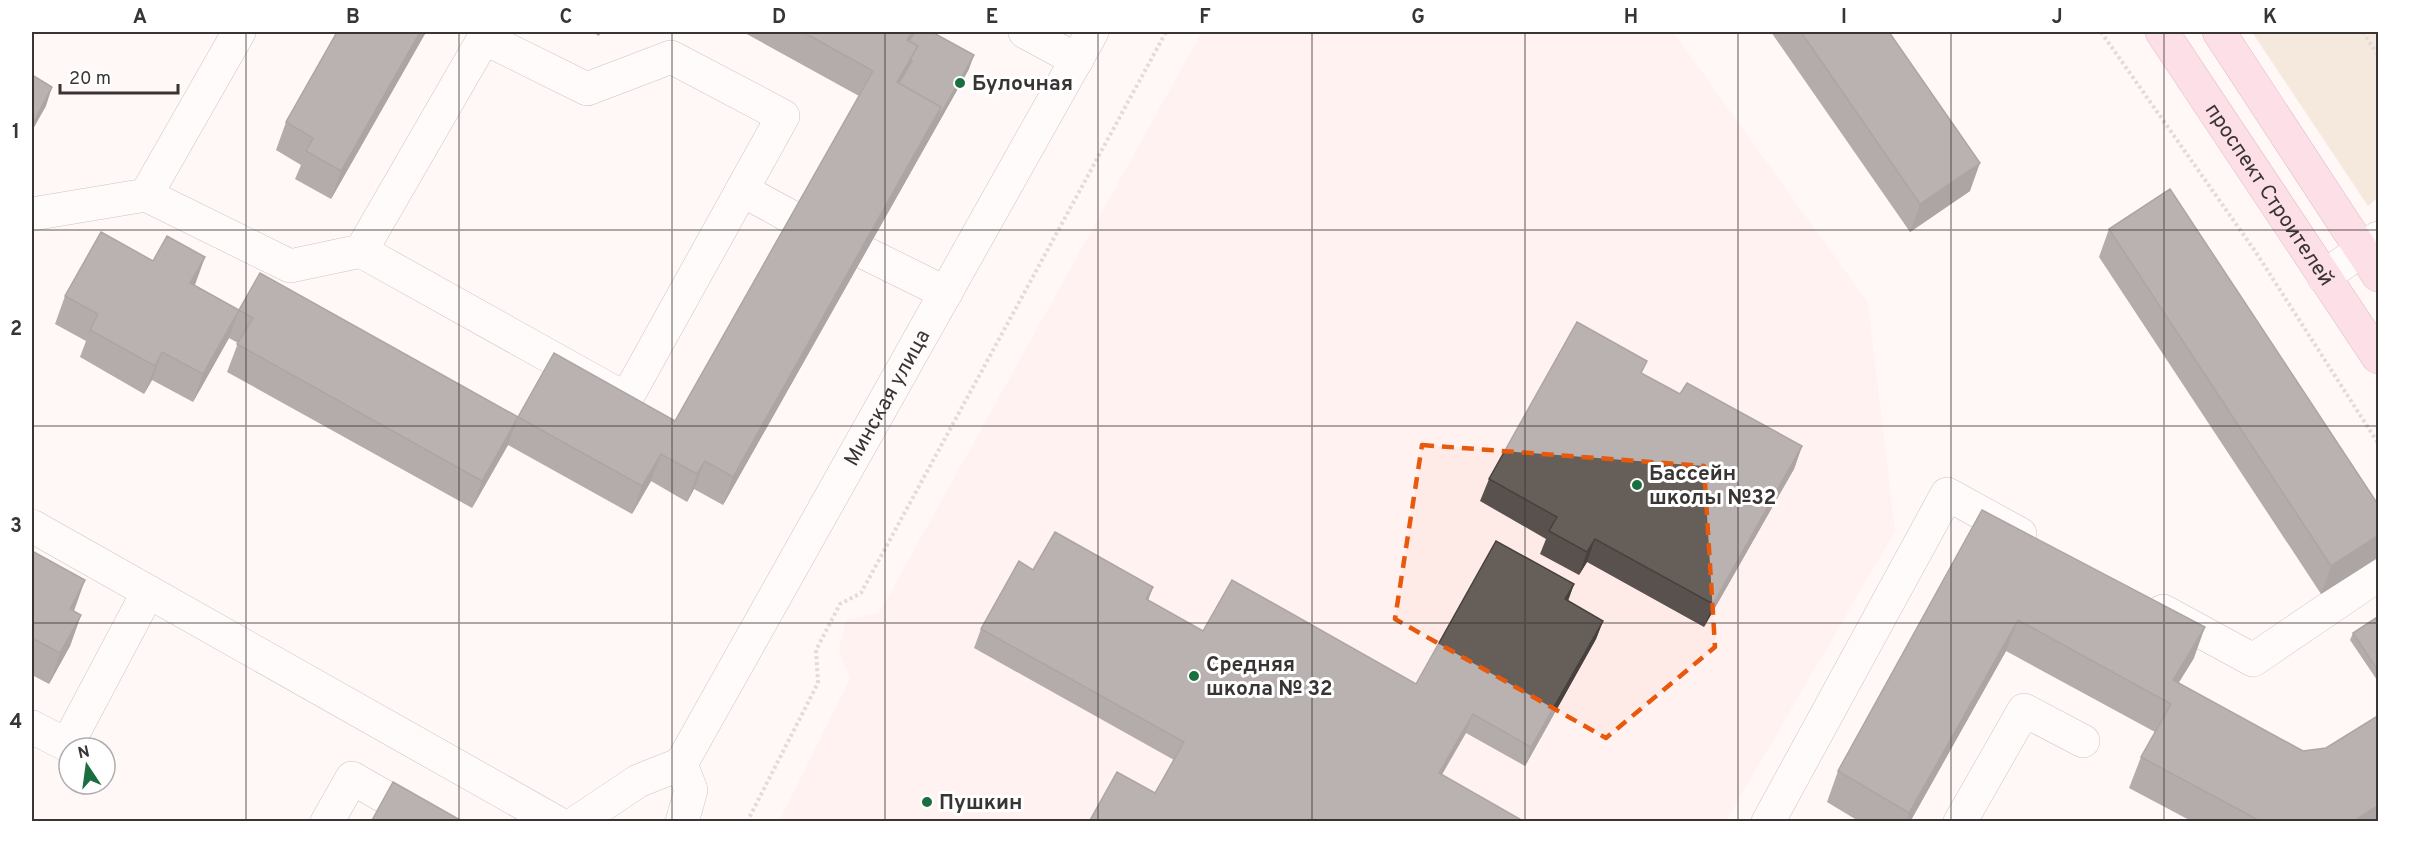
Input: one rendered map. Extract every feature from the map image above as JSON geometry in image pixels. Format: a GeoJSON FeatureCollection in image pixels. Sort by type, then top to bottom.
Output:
{"type":"FeatureCollection","features":[{"type":"Feature","properties":{"kind":"main road","name":"проспект Строителей"},"geometry":{"type":"LineString","coordinates":[[2162,32],[2379,357]]}},
{"type":"Feature","properties":{"kind":"main road"},"geometry":{"type":"LineString","coordinates":[[2218,32],[2373,254]]}},
{"type":"Feature","properties":{"kind":"street"},"geometry":{"type":"LineString","coordinates":[[146,195],[239,32]]}},
{"type":"Feature","properties":{"kind":"street"},"geometry":{"type":"LineString","coordinates":[[1025,32],[1077,60]]}},
{"type":"Feature","properties":{"kind":"street","name":"Минская улица"},"geometry":{"type":"LineString","coordinates":[[681,764],[1092,32]]}},
{"type":"Feature","properties":{"kind":"street"},"geometry":{"type":"LineString","coordinates":[[32,214],[146,195],[290,266],[361,251],[626,399],[783,116],[671,57],[587,89],[484,38],[361,251]]}},
{"type":"Feature","properties":{"kind":"street"},"geometry":{"type":"LineString","coordinates":[[742,190],[795,219]]}},
{"type":"Feature","properties":{"kind":"street"},"geometry":{"type":"LineString","coordinates":[[865,253],[946,293]]}},
{"type":"Feature","properties":{"kind":"street"},"geometry":{"type":"LineString","coordinates":[[2324,277],[2373,254]]}},
{"type":"Feature","properties":{"kind":"street"},"geometry":{"type":"LineString","coordinates":[[1768,822],[1947,494],[2049,549]]}},
{"type":"Feature","properties":{"kind":"street"},"geometry":{"type":"LineString","coordinates":[[32,526],[556,822]]}},
{"type":"Feature","properties":{"kind":"street"},"geometry":{"type":"LineString","coordinates":[[2141,599],[2253,660],[2379,574]]}},
{"type":"Feature","properties":{"kind":"street"},"geometry":{"type":"LineString","coordinates":[[32,727],[67,745],[148,592]]}},
{"type":"Feature","properties":{"kind":"street"},"geometry":{"type":"LineString","coordinates":[[1960,822],[2024,710],[2083,741]]}},
{"type":"Feature","properties":{"kind":"street"},"geometry":{"type":"LineString","coordinates":[[577,822],[638,781],[681,764],[691,790],[682,822]]}},
{"type":"Feature","properties":{"kind":"street"},"geometry":{"type":"LineString","coordinates":[[327,822],[352,778],[429,822]]}},
{"type":"Feature","properties":{"kind":"path"},"geometry":{"type":"LineString","coordinates":[[747,822],[818,683],[816,650],[840,604],[861,593],[1166,32]]}},
{"type":"Feature","properties":{"kind":"path"},"geometry":{"type":"LineString","coordinates":[[2101,32],[2255,251],[2379,443]]}},
{"type":"Feature","properties":{"kind":"path"},"geometry":{"type":"LineString","coordinates":[[2363,32],[2379,55]]}},
{"type":"Feature","properties":{"kind":"highlighted area"},"geometry":{"type":"Polygon","coordinates":[[[1422,445],[1704,466],[1715,647],[1606,738],[1395,619],[1422,445]]]}},
{"type":"Feature","properties":{"kind":"shaded area"},"geometry":{"type":"Polygon","coordinates":[[[1202,32],[1673,32],[1868,303],[1895,531],[1726,821],[779,822],[850,679],[839,650],[846,620],[879,613],[1202,32]]]}},
{"type":"Feature","properties":{"kind":"shaded area"},"geometry":{"type":"Polygon","coordinates":[[[2252,32],[2378,32],[2378,197],[2368,206],[2252,32]]]}},
{"type":"Feature","properties":{"kind":"building"},"geometry":{"type":"Polygon","coordinates":[[[337,32],[420,32],[341,171],[306,151],[313,138],[286,122],[337,32]]]}},
{"type":"Feature","properties":{"kind":"building"},"geometry":{"type":"Polygon","coordinates":[[[803,32],[912,32],[907,40],[918,46],[897,82],[941,107],[733,477],[705,461],[697,474],[661,454],[642,486],[518,417],[554,353],[675,421],[873,71],[803,32]]]}},
{"type":"Feature","properties":{"kind":"building"},"geometry":{"type":"Polygon","coordinates":[[[915,32],[932,32],[974,55],[936,122],[941,107],[899,83],[918,46],[909,41],[915,32]]]}},
{"type":"Feature","properties":{"kind":"building"},"geometry":{"type":"Polygon","coordinates":[[[1801,32],[1889,32],[1980,163],[1920,204],[1801,32]]]}},
{"type":"Feature","properties":{"kind":"building"},"geometry":{"type":"Polygon","coordinates":[[[32,75],[52,87],[32,125],[32,75]]]}},
{"type":"Feature","properties":{"kind":"building"},"geometry":{"type":"Polygon","coordinates":[[[2170,189],[2379,506],[2379,535],[2331,566],[2109,229],[2170,189]]]}},
{"type":"Feature","properties":{"kind":"building"},"geometry":{"type":"Polygon","coordinates":[[[101,232],[153,261],[167,236],[205,257],[190,283],[239,310],[203,374],[162,352],[155,366],[90,330],[98,314],[65,296],[101,232]]]}},
{"type":"Feature","properties":{"kind":"building"},"geometry":{"type":"Polygon","coordinates":[[[260,273],[518,417],[482,481],[237,344],[253,318],[239,310],[260,273]]]}},
{"type":"Feature","properties":{"kind":"building","name":"Бассейн школы №32"},"geometry":{"type":"Polygon","coordinates":[[[1577,322],[1647,361],[1641,373],[1680,394],[1687,383],[1802,446],[1713,604],[1595,539],[1587,552],[1549,531],[1557,517],[1489,479],[1577,322]]]}},
{"type":"Feature","properties":{"kind":"building"},"geometry":{"type":"Polygon","coordinates":[[[1982,510],[2205,627],[2173,680],[2303,751],[2326,748],[2379,715],[2379,805],[2354,821],[2262,822],[2141,757],[2171,704],[2018,620],[1909,813],[1838,771],[1982,510]]]}},
{"type":"Feature","properties":{"kind":"building","name":"Средняя школа № 32"},"geometry":{"type":"Polygon","coordinates":[[[1055,532],[1153,587],[1146,599],[1203,631],[1232,580],[1416,684],[1496,541],[1574,584],[1565,599],[1603,621],[1531,747],[1473,714],[1439,773],[1525,822],[1089,822],[1117,772],[1155,793],[1184,742],[981,629],[1019,561],[1033,570],[1055,532]]]}},
{"type":"Feature","properties":{"kind":"building"},"geometry":{"type":"Polygon","coordinates":[[[32,551],[85,580],[70,609],[81,615],[60,653],[32,638],[32,551]]]}},
{"type":"Feature","properties":{"kind":"building"},"geometry":{"type":"Polygon","coordinates":[[[2379,616],[2379,672],[2353,633],[2379,616]]]}},
{"type":"Feature","properties":{"kind":"building"},"geometry":{"type":"Polygon","coordinates":[[[393,782],[460,820],[460,822],[371,822],[393,782]]]}},
{"type":"Feature","properties":{"kind":"place","name":"Булочная"},"geometry":{"type":"Point","coordinates":[960,83]}},
{"type":"Feature","properties":{"kind":"place","name":"Бассейн школы №32"},"geometry":{"type":"Point","coordinates":[1637,485]}},
{"type":"Feature","properties":{"kind":"place","name":"Средняя школа № 32"},"geometry":{"type":"Point","coordinates":[1194,676]}},
{"type":"Feature","properties":{"kind":"place","name":"Пушкин"},"geometry":{"type":"Point","coordinates":[927,802]}}]}
